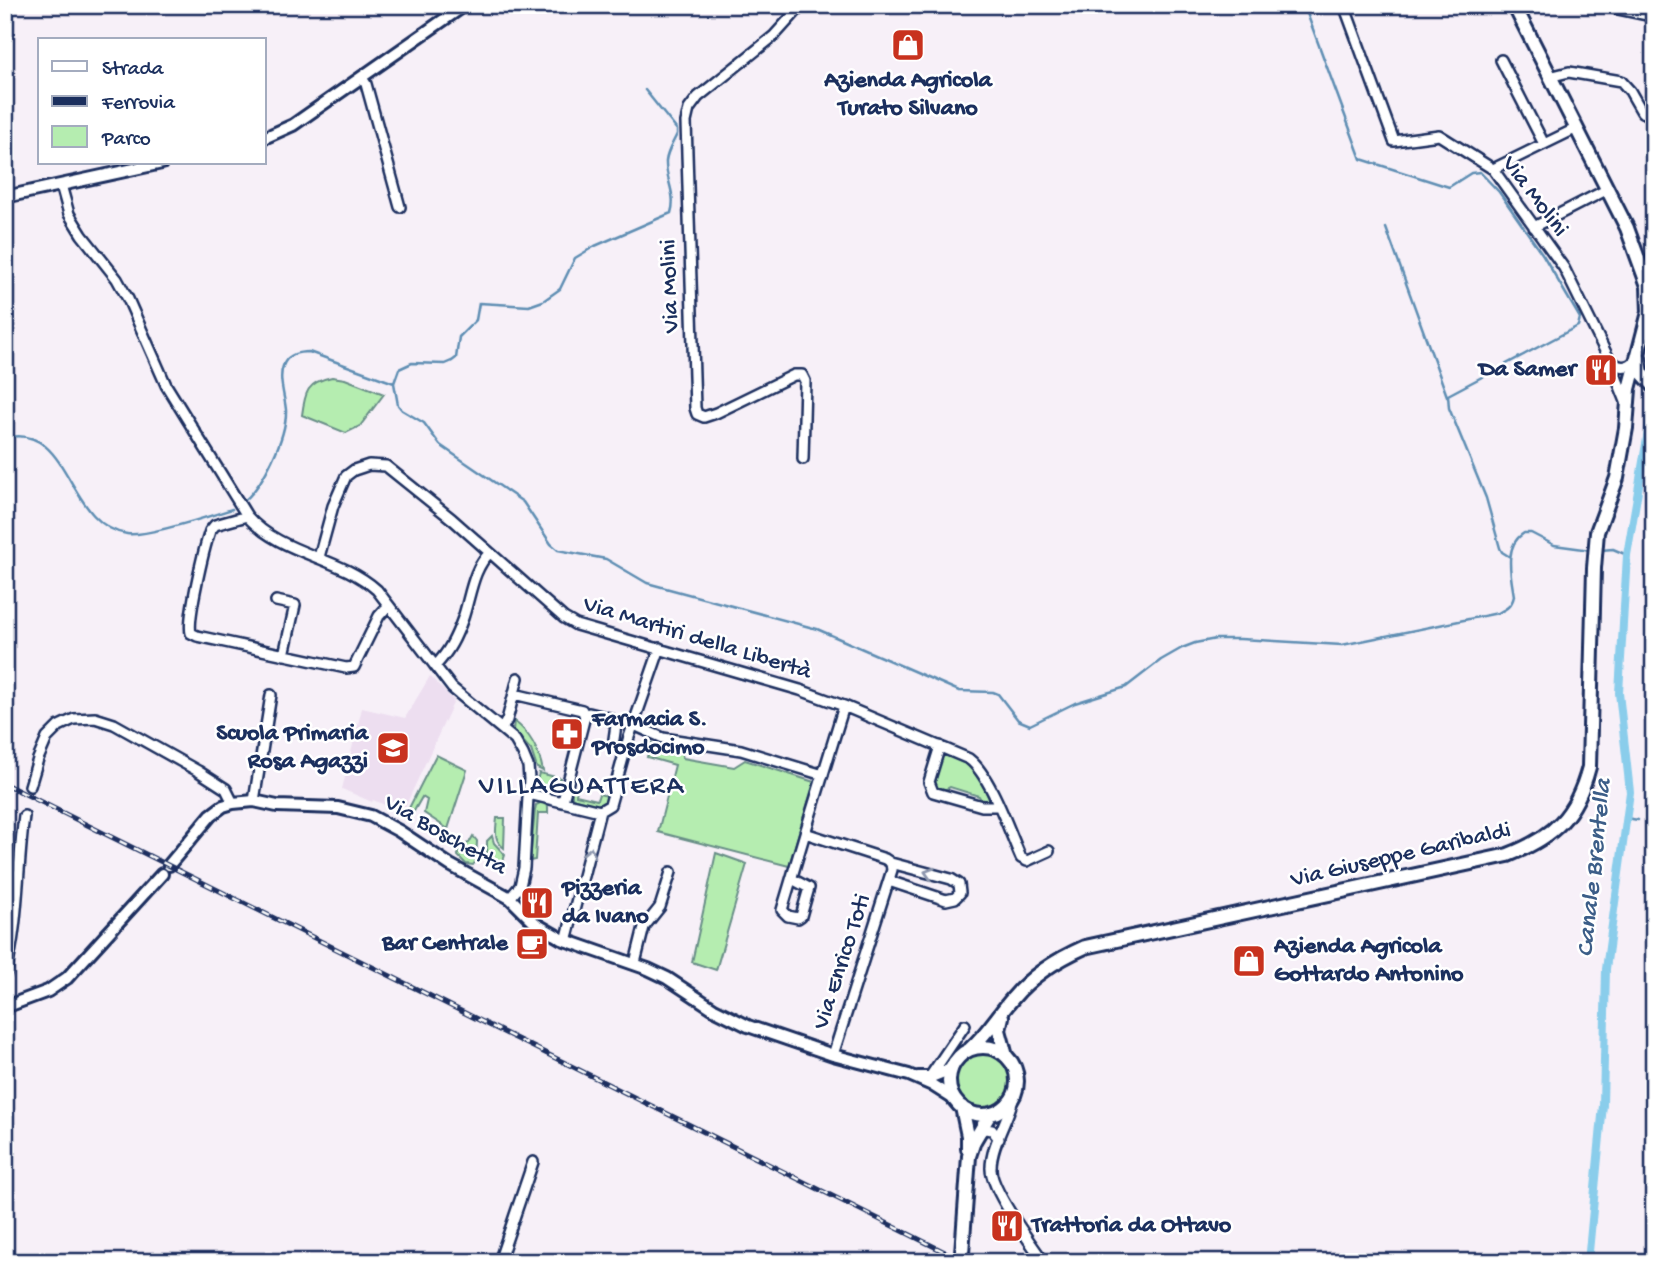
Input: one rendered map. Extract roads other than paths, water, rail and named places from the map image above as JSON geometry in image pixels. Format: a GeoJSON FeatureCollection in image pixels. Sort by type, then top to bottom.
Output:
{"type":"FeatureCollection","features":[{"type":"Feature","properties":{"kind":"highway"},"geometry":{"type":"LineString","coordinates":[[1616,5],[1654,13]]}},
{"type":"Feature","properties":{"kind":"main road"},"geometry":{"type":"LineString","coordinates":[[1514,5],[1608,189],[1648,286],[1649,312]]}},
{"type":"Feature","properties":{"kind":"main road"},"geometry":{"type":"LineString","coordinates":[[1637,255],[1646,263],[1654,265]]}},
{"type":"Feature","properties":{"kind":"main road","name":"Via Giuseppe Garibaldi"},"geometry":{"type":"LineString","coordinates":[[970,1049],[985,1036],[1005,1007],[1036,975],[1068,954],[1085,947],[1508,855],[1534,845],[1550,834],[1569,814],[1584,786],[1589,767],[1596,540],[1599,523],[1617,478],[1629,389],[1654,297]]}},
{"type":"Feature","properties":{"kind":"main road"},"geometry":{"type":"LineString","coordinates":[[1628,409],[1638,389],[1652,385],[1642,373],[1637,353]]}},
{"type":"Feature","properties":{"kind":"main road"},"geometry":{"type":"LineString","coordinates":[[958,1103],[980,1114],[990,1114],[1005,1106],[1015,1091],[1015,1072],[1006,1056],[999,1030],[1005,1007]]}},
{"type":"Feature","properties":{"kind":"main road"},"geometry":{"type":"LineString","coordinates":[[961,1253],[969,1156],[968,1136],[958,1103],[950,1090],[951,1069],[962,1054],[970,1049],[989,1047],[1006,1056]]}},
{"type":"Feature","properties":{"kind":"main road"},"geometry":{"type":"LineString","coordinates":[[969,1156],[990,1114]]}},
{"type":"Feature","properties":{"kind":"street"},"geometry":{"type":"LineString","coordinates":[[266,137],[293,125],[465,5]]}},
{"type":"Feature","properties":{"kind":"street","name":"Via Molini"},"geometry":{"type":"LineString","coordinates":[[802,5],[774,36],[698,97],[689,109],[686,122],[697,414],[704,417],[716,413],[794,375],[802,375],[805,381],[803,460]]}},
{"type":"Feature","properties":{"kind":"street","name":"Via Molini"},"geometry":{"type":"LineString","coordinates":[[1344,5],[1394,141],[1439,135],[1493,169],[1563,268],[1609,359],[1628,409]]}},
{"type":"Feature","properties":{"kind":"street"},"geometry":{"type":"LineString","coordinates":[[1502,60],[1544,144]]}},
{"type":"Feature","properties":{"kind":"street"},"geometry":{"type":"LineString","coordinates":[[1549,77],[1569,72],[1621,81],[1642,112],[1654,116]]}},
{"type":"Feature","properties":{"kind":"street"},"geometry":{"type":"LineString","coordinates":[[362,78],[366,84],[400,207]]}},
{"type":"Feature","properties":{"kind":"street"},"geometry":{"type":"LineString","coordinates":[[1493,169],[1577,128]]}},
{"type":"Feature","properties":{"kind":"street"},"geometry":{"type":"LineString","coordinates":[[5,197],[157,164]]}},
{"type":"Feature","properties":{"kind":"street"},"geometry":{"type":"LineString","coordinates":[[61,185],[69,214],[117,279],[166,385],[247,516],[257,527],[284,543],[349,569],[366,579],[452,688],[515,740],[528,766],[529,794],[524,868],[520,886],[510,898]]}},
{"type":"Feature","properties":{"kind":"street"},"geometry":{"type":"LineString","coordinates":[[1534,227],[1608,189]]}},
{"type":"Feature","properties":{"kind":"street"},"geometry":{"type":"LineString","coordinates":[[1609,359],[1622,367],[1631,364],[1637,353]]}},
{"type":"Feature","properties":{"kind":"street","name":"Via Martiri della Libertà"},"geometry":{"type":"LineString","coordinates":[[319,557],[333,506],[346,476],[369,465],[386,466],[576,625],[660,648],[844,706],[968,759],[978,766],[1021,858],[1027,861],[1049,851]]}},
{"type":"Feature","properties":{"kind":"street"},"geometry":{"type":"LineString","coordinates":[[247,516],[215,525],[210,531],[189,628],[191,633],[346,668],[354,667],[379,616],[388,606]]}},
{"type":"Feature","properties":{"kind":"street"},"geometry":{"type":"LineString","coordinates":[[435,666],[449,651],[463,619],[481,562],[490,553]]}},
{"type":"Feature","properties":{"kind":"street"},"geometry":{"type":"LineString","coordinates":[[276,601],[295,605],[284,655]]}},
{"type":"Feature","properties":{"kind":"street"},"geometry":{"type":"LineString","coordinates":[[566,941],[600,811],[610,805],[660,648]]}},
{"type":"Feature","properties":{"kind":"street"},"geometry":{"type":"LineString","coordinates":[[502,729],[518,678]]}},
{"type":"Feature","properties":{"kind":"street"},"geometry":{"type":"LineString","coordinates":[[514,694],[582,710],[584,716],[563,801]]}},
{"type":"Feature","properties":{"kind":"street"},"geometry":{"type":"LineString","coordinates":[[254,802],[271,695]]}},
{"type":"Feature","properties":{"kind":"street"},"geometry":{"type":"LineString","coordinates":[[792,879],[844,706]]}},
{"type":"Feature","properties":{"kind":"street"},"geometry":{"type":"LineString","coordinates":[[584,716],[589,713],[609,718],[616,725],[614,739]]}},
{"type":"Feature","properties":{"kind":"street"},"geometry":{"type":"LineString","coordinates":[[5,1007],[48,991],[67,978],[211,815],[223,806],[233,803],[226,789],[198,771],[114,724],[95,718],[74,719],[59,726],[47,737],[30,786]]}},
{"type":"Feature","properties":{"kind":"street"},"geometry":{"type":"LineString","coordinates":[[634,725],[663,738],[741,750],[823,775]]}},
{"type":"Feature","properties":{"kind":"street"},"geometry":{"type":"LineString","coordinates":[[940,746],[929,782],[933,792],[982,806],[998,806]]}},
{"type":"Feature","properties":{"kind":"street"},"geometry":{"type":"LineString","coordinates":[[529,794],[600,811]]}},
{"type":"Feature","properties":{"kind":"street","name":"Via Boschetta"},"geometry":{"type":"LineString","coordinates":[[233,803],[338,808],[371,816],[510,898],[536,924],[566,941],[635,963],[667,978],[714,1009],[748,1026],[833,1055],[927,1080]]}},
{"type":"Feature","properties":{"kind":"street"},"geometry":{"type":"LineString","coordinates":[[5,975],[12,950],[24,816]]}},
{"type":"Feature","properties":{"kind":"street","name":"Via Enrico Toti"},"geometry":{"type":"LineString","coordinates":[[806,834],[951,880],[959,884],[960,892],[955,898],[946,900],[889,881]]}},
{"type":"Feature","properties":{"kind":"street","name":"Via Enrico Toti"},"geometry":{"type":"LineString","coordinates":[[833,1055],[889,881],[891,863]]}},
{"type":"Feature","properties":{"kind":"street"},"geometry":{"type":"LineString","coordinates":[[635,963],[644,927],[660,907],[671,872]]}},
{"type":"Feature","properties":{"kind":"street"},"geometry":{"type":"LineString","coordinates":[[5,875],[17,875]]}},
{"type":"Feature","properties":{"kind":"street"},"geometry":{"type":"LineString","coordinates":[[927,1080],[965,1025]]}},
{"type":"Feature","properties":{"kind":"street"},"geometry":{"type":"LineString","coordinates":[[927,1080],[951,1069]]}},
{"type":"Feature","properties":{"kind":"street"},"geometry":{"type":"LineString","coordinates":[[927,1080],[958,1103]]}},
{"type":"Feature","properties":{"kind":"street"},"geometry":{"type":"LineString","coordinates":[[1015,1091],[1013,1104],[990,1168],[994,1182],[1044,1262]]}},
{"type":"Feature","properties":{"kind":"street"},"geometry":{"type":"LineString","coordinates":[[990,1114],[999,1139]]}},
{"type":"Feature","properties":{"kind":"street"},"geometry":{"type":"LineString","coordinates":[[979,1132],[992,1130],[999,1139]]}},
{"type":"Feature","properties":{"kind":"street"},"geometry":{"type":"LineString","coordinates":[[499,1262],[533,1162]]}},
{"type":"Feature","properties":{"kind":"waterway"},"geometry":{"type":"LineString","coordinates":[[1304,5],[1361,159],[1449,187],[1471,173],[1480,172],[1499,192],[1543,255],[1580,318],[1578,326],[1448,395],[1449,408],[1486,498],[1500,548],[1510,557]]}},
{"type":"Feature","properties":{"kind":"waterway"},"geometry":{"type":"LineString","coordinates":[[394,383],[399,369],[412,363],[445,364],[456,358],[459,337],[476,320],[479,303],[529,306],[543,301],[560,289],[575,258],[595,246],[671,213],[673,199],[666,161],[677,130],[645,90]]}},
{"type":"Feature","properties":{"kind":"waterway"},"geometry":{"type":"LineString","coordinates":[[1386,228],[1447,396]]}},
{"type":"Feature","properties":{"kind":"waterway"},"geometry":{"type":"LineString","coordinates":[[243,502],[266,473],[283,433],[286,410],[281,382],[283,366],[293,354],[309,352],[394,383],[398,405],[402,410],[424,423],[440,445],[523,502],[551,544],[558,550],[606,559],[647,583],[817,629],[959,691],[993,692],[998,694],[1018,720],[1030,725],[1075,703],[1126,687],[1161,660],[1195,643],[1216,639],[1240,639],[1342,645],[1498,613],[1508,607],[1514,596],[1510,571],[1511,553],[1517,539],[1524,533],[1531,533],[1554,545],[1591,550]]}},
{"type":"Feature","properties":{"kind":"waterway","name":"Canale Brentella"},"geometry":{"type":"LineString","coordinates":[[1588,1262],[1603,1105],[1606,969],[1630,792],[1619,693],[1627,555],[1654,397]]}},
{"type":"Feature","properties":{"kind":"waterway"},"geometry":{"type":"LineString","coordinates":[[5,438],[27,437],[43,445],[57,459],[91,513],[107,527],[127,534],[163,529],[232,509]]}},
{"type":"Feature","properties":{"kind":"waterway"},"geometry":{"type":"LineString","coordinates":[[1601,550],[1613,549],[1627,555]]}},
{"type":"Feature","properties":{"kind":"waterway"},"geometry":{"type":"LineString","coordinates":[[1626,818],[1638,820]]}},
{"type":"Feature","properties":{"kind":"railway"},"geometry":{"type":"LineString","coordinates":[[5,784],[965,1262]]}},
{"type":"Feature","properties":{"kind":"place","name":"Azienda Agricola Turato Silvano"},"geometry":{"type":"Point","coordinates":[908,45]}},
{"type":"Feature","properties":{"kind":"place","name":"Da Samer"},"geometry":{"type":"Point","coordinates":[1601,370]}},
{"type":"Feature","properties":{"kind":"place","name":"Farmacia S. Prosdocimo"},"geometry":{"type":"Point","coordinates":[567,734]}},
{"type":"Feature","properties":{"kind":"place","name":"Scuola Primaria Rosa Agazzi"},"geometry":{"type":"Point","coordinates":[393,748]}},
{"type":"Feature","properties":{"kind":"place","name":"Pizzeria da Ivano"},"geometry":{"type":"Point","coordinates":[537,903]}},
{"type":"Feature","properties":{"kind":"place","name":"Bar Centrale"},"geometry":{"type":"Point","coordinates":[532,944]}},
{"type":"Feature","properties":{"kind":"place","name":"Azienda Agricola Gottardo Antonino"},"geometry":{"type":"Point","coordinates":[1249,961]}},
{"type":"Feature","properties":{"kind":"place","name":"Trattoria da Ottavo"},"geometry":{"type":"Point","coordinates":[1007,1226]}},
{"type":"Feature","properties":{"kind":"district","name":"VILLAGUATTERA"},"geometry":{"type":"Point","coordinates":[582,787]}}]}
